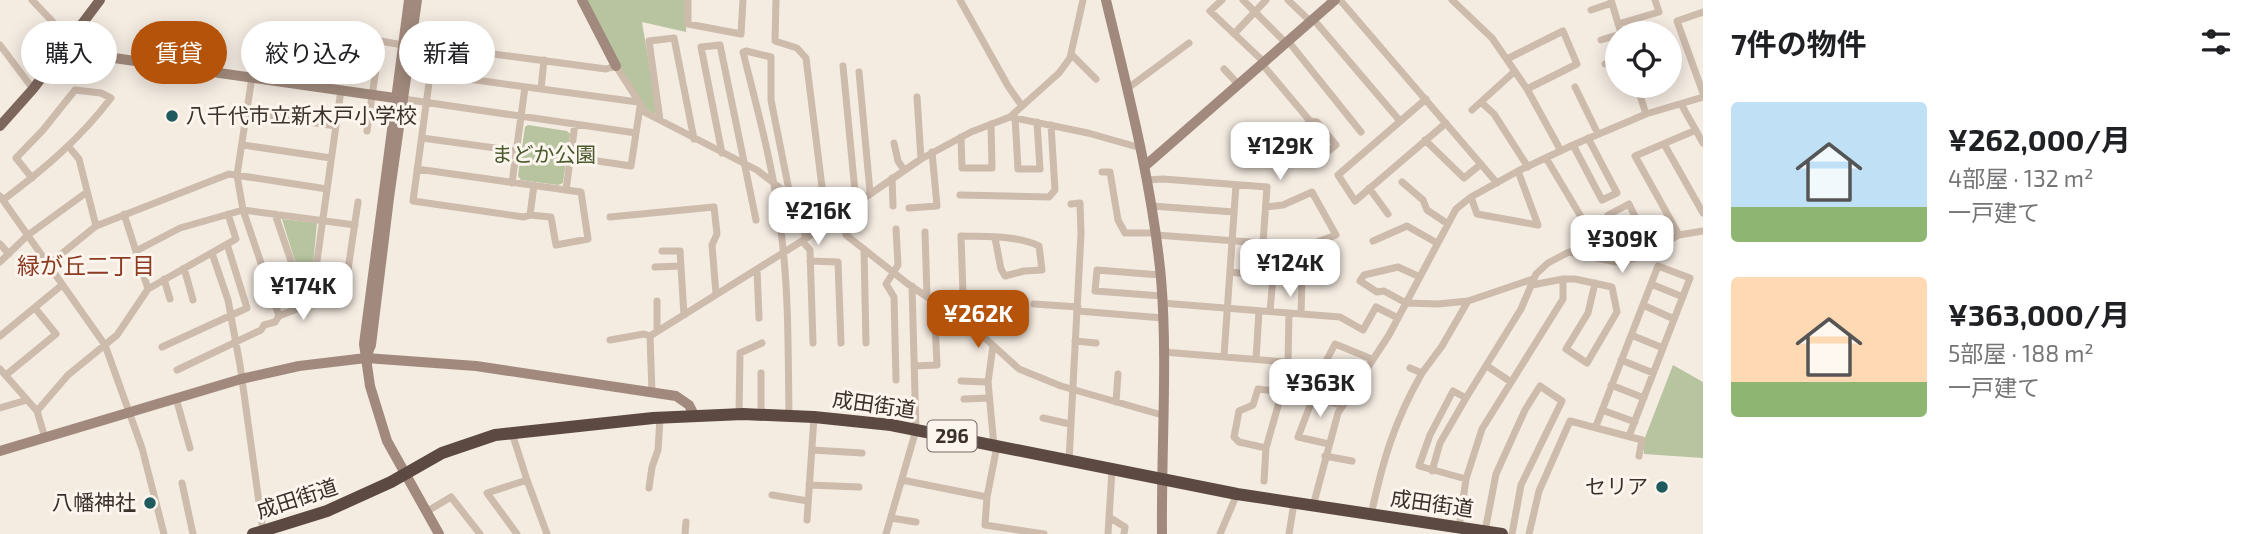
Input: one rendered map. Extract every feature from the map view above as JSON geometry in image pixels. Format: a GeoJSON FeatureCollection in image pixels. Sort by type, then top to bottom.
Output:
{"type":"FeatureCollection","features":[{"type":"Feature","properties":{"kind":"highway","name":"成田街道"},"geometry":{"type":"LineString","coordinates":[[258,533],[355,500],[461,446],[512,433],[694,415],[761,414],[814,416],[916,430],[1237,494],[1503,534]]}},
{"type":"Feature","properties":{"kind":"main road"},"geometry":{"type":"LineString","coordinates":[[84,21],[100,0]]}},
{"type":"Feature","properties":{"kind":"main road"},"geometry":{"type":"LineString","coordinates":[[0,127],[37,84]]}},
{"type":"Feature","properties":{"kind":"street"},"geometry":{"type":"LineString","coordinates":[[32,0],[52,21]]}},
{"type":"Feature","properties":{"kind":"street"},"geometry":{"type":"LineString","coordinates":[[405,21],[408,0]]}},
{"type":"Feature","properties":{"kind":"street"},"geometry":{"type":"LineString","coordinates":[[417,0],[368,298],[364,344],[370,386],[380,424],[404,474],[439,534]]}},
{"type":"Feature","properties":{"kind":"street"},"geometry":{"type":"LineString","coordinates":[[582,0],[616,66],[646,113],[747,165],[805,207],[831,220]]}},
{"type":"Feature","properties":{"kind":"street"},"geometry":{"type":"LineString","coordinates":[[688,0],[688,24],[741,34],[743,0]]}},
{"type":"Feature","properties":{"kind":"street"},"geometry":{"type":"LineString","coordinates":[[776,0],[775,41],[797,48],[806,58],[823,195],[805,207]]}},
{"type":"Feature","properties":{"kind":"street"},"geometry":{"type":"LineString","coordinates":[[960,0],[1022,106]]}},
{"type":"Feature","properties":{"kind":"street"},"geometry":{"type":"LineString","coordinates":[[1037,122],[1040,169],[1018,169],[1013,117],[1059,73],[1071,54],[1083,0]]}},
{"type":"Feature","properties":{"kind":"street"},"geometry":{"type":"LineString","coordinates":[[1106,0],[1145,166],[1156,234],[1163,318],[1162,534]]}},
{"type":"Feature","properties":{"kind":"street"},"geometry":{"type":"LineString","coordinates":[[1222,0],[1210,11],[1263,63],[1310,121],[1317,122],[1336,145],[1321,157],[1301,131],[1310,121]]}},
{"type":"Feature","properties":{"kind":"street"},"geometry":{"type":"LineString","coordinates":[[1243,0],[1287,42],[1361,132]]}},
{"type":"Feature","properties":{"kind":"street"},"geometry":{"type":"LineString","coordinates":[[1234,34],[1266,0]]}},
{"type":"Feature","properties":{"kind":"street"},"geometry":{"type":"LineString","coordinates":[[1288,0],[1313,21],[1400,121]]}},
{"type":"Feature","properties":{"kind":"street"},"geometry":{"type":"LineString","coordinates":[[1145,166],[1336,0],[1426,99],[1497,183]]}},
{"type":"Feature","properties":{"kind":"street"},"geometry":{"type":"LineString","coordinates":[[1452,0],[1492,38],[1527,89],[1561,151]]}},
{"type":"Feature","properties":{"kind":"street"},"geometry":{"type":"LineString","coordinates":[[1628,21],[1659,12],[1655,0]]}},
{"type":"Feature","properties":{"kind":"street"},"geometry":{"type":"LineString","coordinates":[[1591,10],[1611,2],[1617,21]]}},
{"type":"Feature","properties":{"kind":"street"},"geometry":{"type":"LineString","coordinates":[[1312,506],[1335,419],[1398,318],[1456,209],[1471,197],[1497,183],[1588,138],[1646,114],[1703,95],[1677,21],[1703,12]]}},
{"type":"Feature","properties":{"kind":"street"},"geometry":{"type":"LineString","coordinates":[[1507,59],[1563,32],[1577,64],[1527,89]]}},
{"type":"Feature","properties":{"kind":"street"},"geometry":{"type":"LineString","coordinates":[[660,120],[649,41],[674,38],[694,139]]}},
{"type":"Feature","properties":{"kind":"street"},"geometry":{"type":"LineString","coordinates":[[1601,40],[1605,39]]}},
{"type":"Feature","properties":{"kind":"street"},"geometry":{"type":"LineString","coordinates":[[368,131],[380,41],[399,44]]}},
{"type":"Feature","properties":{"kind":"street"},"geometry":{"type":"LineString","coordinates":[[1128,89],[1189,43]]}},
{"type":"Feature","properties":{"kind":"street"},"geometry":{"type":"LineString","coordinates":[[0,45],[33,89]]}},
{"type":"Feature","properties":{"kind":"street"},"geometry":{"type":"LineString","coordinates":[[722,153],[701,47],[720,45],[747,165],[756,220]]}},
{"type":"Feature","properties":{"kind":"street"},"geometry":{"type":"LineString","coordinates":[[789,415],[788,320],[783,252],[774,183],[743,52],[746,51],[771,57],[771,100],[790,196]]}},
{"type":"Feature","properties":{"kind":"street"},"geometry":{"type":"LineString","coordinates":[[495,54],[606,69],[616,66]]}},
{"type":"Feature","properties":{"kind":"street"},"geometry":{"type":"LineString","coordinates":[[1071,54],[1096,79]]}},
{"type":"Feature","properties":{"kind":"street"},"geometry":{"type":"LineString","coordinates":[[117,58],[241,75]]}},
{"type":"Feature","properties":{"kind":"street"},"geometry":{"type":"LineString","coordinates":[[541,89],[544,60]]}},
{"type":"Feature","properties":{"kind":"street"},"geometry":{"type":"LineString","coordinates":[[843,66],[856,202]]}},
{"type":"Feature","properties":{"kind":"street"},"geometry":{"type":"LineString","coordinates":[[1224,69],[1238,85]]}},
{"type":"Feature","properties":{"kind":"street"},"geometry":{"type":"LineString","coordinates":[[1472,110],[1515,71]]}},
{"type":"Feature","properties":{"kind":"street"},"geometry":{"type":"LineString","coordinates":[[859,72],[870,192]]}},
{"type":"Feature","properties":{"kind":"street"},"geometry":{"type":"LineString","coordinates":[[495,83],[639,105]]}},
{"type":"Feature","properties":{"kind":"street"},"geometry":{"type":"LineString","coordinates":[[251,84],[237,175],[243,210],[279,316]]}},
{"type":"Feature","properties":{"kind":"street"},"geometry":{"type":"LineString","coordinates":[[300,84],[636,133]]}},
{"type":"Feature","properties":{"kind":"street"},"geometry":{"type":"LineString","coordinates":[[399,99],[400,84]]}},
{"type":"Feature","properties":{"kind":"street"},"geometry":{"type":"LineString","coordinates":[[417,169],[581,192],[588,239],[556,245],[551,217],[524,217],[412,201],[430,84]]}},
{"type":"Feature","properties":{"kind":"street"},"geometry":{"type":"LineString","coordinates":[[512,183],[525,87]]}},
{"type":"Feature","properties":{"kind":"street"},"geometry":{"type":"LineString","coordinates":[[1575,87],[1598,134]]}},
{"type":"Feature","properties":{"kind":"street"},"geometry":{"type":"LineString","coordinates":[[32,178],[16,158],[75,90],[101,93],[110,98],[69,147],[32,178],[1,198],[105,345],[142,448],[164,534]]}},
{"type":"Feature","properties":{"kind":"street"},"geometry":{"type":"LineString","coordinates":[[296,275],[316,268],[341,90]]}},
{"type":"Feature","properties":{"kind":"street"},"geometry":{"type":"LineString","coordinates":[[917,97],[921,159]]}},
{"type":"Feature","properties":{"kind":"street"},"geometry":{"type":"LineString","coordinates":[[1641,98],[1646,114]]}},
{"type":"Feature","properties":{"kind":"street"},"geometry":{"type":"LineString","coordinates":[[1426,99],[1338,175],[1355,201],[1446,123]]}},
{"type":"Feature","properties":{"kind":"street"},"geometry":{"type":"LineString","coordinates":[[1481,102],[1494,114],[1528,167]]}},
{"type":"Feature","properties":{"kind":"street"},"geometry":{"type":"LineString","coordinates":[[1681,104],[1703,143]]}},
{"type":"Feature","properties":{"kind":"street"},"geometry":{"type":"LineString","coordinates":[[571,158],[631,166],[639,105]]}},
{"type":"Feature","properties":{"kind":"street"},"geometry":{"type":"LineString","coordinates":[[247,113],[336,126]]}},
{"type":"Feature","properties":{"kind":"street"},"geometry":{"type":"LineString","coordinates":[[610,340],[654,334],[804,239],[932,152],[991,124],[1013,117],[1141,148]]}},
{"type":"Feature","properties":{"kind":"street"},"geometry":{"type":"LineString","coordinates":[[566,190],[575,124]]}},
{"type":"Feature","properties":{"kind":"street"},"geometry":{"type":"LineString","coordinates":[[961,137],[962,168],[992,168],[991,124]]}},
{"type":"Feature","properties":{"kind":"street"},"geometry":{"type":"LineString","coordinates":[[960,195],[1049,197],[1055,190],[1051,125]]}},
{"type":"Feature","properties":{"kind":"street"},"geometry":{"type":"LineString","coordinates":[[1679,235],[1635,156],[1696,130]]}},
{"type":"Feature","properties":{"kind":"street"},"geometry":{"type":"LineString","coordinates":[[422,138],[517,151]]}},
{"type":"Feature","properties":{"kind":"street"},"geometry":{"type":"LineString","coordinates":[[1573,145],[1602,200],[1618,193],[1588,138]]}},
{"type":"Feature","properties":{"kind":"street"},"geometry":{"type":"LineString","coordinates":[[1425,140],[1464,178],[1481,164]]}},
{"type":"Feature","properties":{"kind":"street"},"geometry":{"type":"LineString","coordinates":[[894,143],[898,161],[904,170]]}},
{"type":"Feature","properties":{"kind":"street"},"geometry":{"type":"LineString","coordinates":[[1664,144],[1703,213]]}},
{"type":"Feature","properties":{"kind":"street"},"geometry":{"type":"LineString","coordinates":[[243,145],[331,158]]}},
{"type":"Feature","properties":{"kind":"street"},"geometry":{"type":"LineString","coordinates":[[69,147],[79,159],[96,226]]}},
{"type":"Feature","properties":{"kind":"street"},"geometry":{"type":"LineString","coordinates":[[909,208],[937,206],[932,152]]}},
{"type":"Feature","properties":{"kind":"street"},"geometry":{"type":"LineString","coordinates":[[1546,158],[1583,220]]}},
{"type":"Feature","properties":{"kind":"street"},"geometry":{"type":"LineString","coordinates":[[1102,172],[1110,172],[1118,220],[1125,233],[1306,246],[1336,235],[1312,192],[1283,205],[1266,207]]}},
{"type":"Feature","properties":{"kind":"street"},"geometry":{"type":"LineString","coordinates":[[1471,197],[1477,214],[1538,225],[1518,172]]}},
{"type":"Feature","properties":{"kind":"street"},"geometry":{"type":"LineString","coordinates":[[49,264],[96,226],[229,174],[327,189]]}},
{"type":"Feature","properties":{"kind":"street"},"geometry":{"type":"LineString","coordinates":[[891,178],[893,206]]}},
{"type":"Feature","properties":{"kind":"street"},"geometry":{"type":"LineString","coordinates":[[1147,180],[1267,187],[1263,243]]}},
{"type":"Feature","properties":{"kind":"street"},"geometry":{"type":"LineString","coordinates":[[1402,183],[1423,200],[1427,210],[1448,223]]}},
{"type":"Feature","properties":{"kind":"street"},"geometry":{"type":"LineString","coordinates":[[1224,356],[1236,185]]}},
{"type":"Feature","properties":{"kind":"street"},"geometry":{"type":"LineString","coordinates":[[530,215],[534,186]]}},
{"type":"Feature","properties":{"kind":"street"},"geometry":{"type":"LineString","coordinates":[[1369,188],[1388,214]]}},
{"type":"Feature","properties":{"kind":"street"},"geometry":{"type":"LineString","coordinates":[[0,262],[28,235],[87,192]]}},
{"type":"Feature","properties":{"kind":"street"},"geometry":{"type":"LineString","coordinates":[[177,370],[261,330],[264,325],[275,322],[279,316],[345,290],[358,202]]}},
{"type":"Feature","properties":{"kind":"street"},"geometry":{"type":"LineString","coordinates":[[1069,461],[1082,234],[1080,203],[1071,204]]}},
{"type":"Feature","properties":{"kind":"street"},"geometry":{"type":"LineString","coordinates":[[1630,259],[1608,215],[1629,204],[1651,250]]}},
{"type":"Feature","properties":{"kind":"street"},"geometry":{"type":"LineString","coordinates":[[1152,206],[1234,212]]}},
{"type":"Feature","properties":{"kind":"street"},"geometry":{"type":"LineString","coordinates":[[610,216],[714,207],[717,234],[712,245],[716,294]]}},
{"type":"Feature","properties":{"kind":"street"},"geometry":{"type":"LineString","coordinates":[[805,207],[804,239],[810,250],[813,343]]}},
{"type":"Feature","properties":{"kind":"street"},"geometry":{"type":"LineString","coordinates":[[136,251],[180,228],[243,210],[355,225]]}},
{"type":"Feature","properties":{"kind":"street"},"geometry":{"type":"LineString","coordinates":[[124,214],[148,289]]}},
{"type":"Feature","properties":{"kind":"street"},"geometry":{"type":"LineString","coordinates":[[37,411],[68,375],[117,335],[148,289],[236,239],[228,214]]}},
{"type":"Feature","properties":{"kind":"street"},"geometry":{"type":"LineString","coordinates":[[275,214],[306,305]]}},
{"type":"Feature","properties":{"kind":"street"},"geometry":{"type":"LineString","coordinates":[[838,215],[845,223],[846,235],[967,324],[1019,369],[1040,379],[1162,415]]}},
{"type":"Feature","properties":{"kind":"street"},"geometry":{"type":"LineString","coordinates":[[1373,241],[1407,226],[1437,243]]}},
{"type":"Feature","properties":{"kind":"street"},"geometry":{"type":"LineString","coordinates":[[896,229],[898,265],[886,284],[894,297],[896,380]]}},
{"type":"Feature","properties":{"kind":"street"},"geometry":{"type":"LineString","coordinates":[[1432,471],[1440,443],[1517,318],[1533,282],[1548,263],[1569,252],[1616,262],[1639,257],[1679,235],[1703,231]]}},
{"type":"Feature","properties":{"kind":"street"},"geometry":{"type":"LineString","coordinates":[[914,366],[937,365],[925,232]]}},
{"type":"Feature","properties":{"kind":"street"},"geometry":{"type":"LineString","coordinates":[[967,324],[961,236],[995,238],[1028,240],[1039,246],[1042,270],[1005,276],[995,238]]}},
{"type":"Feature","properties":{"kind":"street"},"geometry":{"type":"LineString","coordinates":[[0,244],[9,254]]}},
{"type":"Feature","properties":{"kind":"street"},"geometry":{"type":"LineString","coordinates":[[162,347],[247,308],[227,244]]}},
{"type":"Feature","properties":{"kind":"street"},"geometry":{"type":"LineString","coordinates":[[1270,312],[1276,244]]}},
{"type":"Feature","properties":{"kind":"street"},"geometry":{"type":"LineString","coordinates":[[864,249],[866,343]]}},
{"type":"Feature","properties":{"kind":"street"},"geometry":{"type":"LineString","coordinates":[[662,251],[680,251],[684,315]]}},
{"type":"Feature","properties":{"kind":"street"},"geometry":{"type":"LineString","coordinates":[[212,253],[228,300],[235,342],[258,533]]}},
{"type":"Feature","properties":{"kind":"street"},"geometry":{"type":"LineString","coordinates":[[810,261],[838,262],[841,344]]}},
{"type":"Feature","properties":{"kind":"street"},"geometry":{"type":"LineString","coordinates":[[655,267],[681,266]]}},
{"type":"Feature","properties":{"kind":"street"},"geometry":{"type":"LineString","coordinates":[[1595,426],[1658,266],[1690,278],[1629,436]]}},
{"type":"Feature","properties":{"kind":"street"},"geometry":{"type":"LineString","coordinates":[[1420,277],[1398,267],[1364,275],[1360,282],[1406,303],[1468,301],[1533,282],[1563,279],[1595,283],[1612,287],[1617,312],[1587,363],[1566,349],[1588,313],[1595,283]]}},
{"type":"Feature","properties":{"kind":"street"},"geometry":{"type":"LineString","coordinates":[[184,268],[193,300]]}},
{"type":"Feature","properties":{"kind":"street"},"geometry":{"type":"LineString","coordinates":[[757,268],[759,318]]}},
{"type":"Feature","properties":{"kind":"street"},"geometry":{"type":"LineString","coordinates":[[1160,275],[1097,270],[1095,291],[1227,308],[1340,317],[1363,330],[1376,307],[1398,318]]}},
{"type":"Feature","properties":{"kind":"street"},"geometry":{"type":"LineString","coordinates":[[1230,272],[1302,280],[1301,314]]}},
{"type":"Feature","properties":{"kind":"street"},"geometry":{"type":"LineString","coordinates":[[164,279],[170,299]]}},
{"type":"Feature","properties":{"kind":"street"},"geometry":{"type":"LineString","coordinates":[[1459,528],[1466,479],[1482,429],[1563,299],[1563,279]]}},
{"type":"Feature","properties":{"kind":"street"},"geometry":{"type":"LineString","coordinates":[[1651,284],[1683,297]]}},
{"type":"Feature","properties":{"kind":"street"},"geometry":{"type":"LineString","coordinates":[[0,336],[62,285]]}},
{"type":"Feature","properties":{"kind":"street"},"geometry":{"type":"LineString","coordinates":[[886,534],[916,430],[912,286]]}},
{"type":"Feature","properties":{"kind":"street"},"geometry":{"type":"LineString","coordinates":[[652,393],[657,301]]}},
{"type":"Feature","properties":{"kind":"street"},"geometry":{"type":"LineString","coordinates":[[1371,515],[1383,459],[1402,408],[1468,301]]}},
{"type":"Feature","properties":{"kind":"street"},"geometry":{"type":"LineString","coordinates":[[1034,304],[1163,318]]}},
{"type":"Feature","properties":{"kind":"street"},"geometry":{"type":"LineString","coordinates":[[1643,305],[1674,318]]}},
{"type":"Feature","properties":{"kind":"street"},"geometry":{"type":"LineString","coordinates":[[35,308],[56,334],[3,372],[37,411],[45,438]]}},
{"type":"Feature","properties":{"kind":"street"},"geometry":{"type":"LineString","coordinates":[[1256,359],[1259,311]]}},
{"type":"Feature","properties":{"kind":"street"},"geometry":{"type":"LineString","coordinates":[[1264,481],[1266,448],[1282,392],[1287,362],[1289,313]]}},
{"type":"Feature","properties":{"kind":"street"},"geometry":{"type":"LineString","coordinates":[[967,324],[984,319],[985,314],[1004,314]]}},
{"type":"Feature","properties":{"kind":"street"},"geometry":{"type":"LineString","coordinates":[[1631,335],[1663,348]]}},
{"type":"Feature","properties":{"kind":"street"},"geometry":{"type":"LineString","coordinates":[[1075,341],[1096,343]]}},
{"type":"Feature","properties":{"kind":"street"},"geometry":{"type":"LineString","coordinates":[[739,414],[740,353],[762,343]]}},
{"type":"Feature","properties":{"kind":"street"},"geometry":{"type":"LineString","coordinates":[[1324,365],[1335,344],[1372,359]]}},
{"type":"Feature","properties":{"kind":"street"},"geometry":{"type":"LineString","coordinates":[[993,346],[988,382],[996,446],[985,525],[1044,534]]}},
{"type":"Feature","properties":{"kind":"street"},"geometry":{"type":"LineString","coordinates":[[1163,352],[1324,365],[1363,372]]}},
{"type":"Feature","properties":{"kind":"street"},"geometry":{"type":"LineString","coordinates":[[0,458],[4,450],[241,379],[309,364],[366,358],[476,366],[676,396],[688,405],[694,415]]}},
{"type":"Feature","properties":{"kind":"street"},"geometry":{"type":"LineString","coordinates":[[1621,360],[1653,373]]}},
{"type":"Feature","properties":{"kind":"street"},"geometry":{"type":"LineString","coordinates":[[1487,366],[1511,382]]}},
{"type":"Feature","properties":{"kind":"street"},"geometry":{"type":"LineString","coordinates":[[1410,368],[1422,373]]}},
{"type":"Feature","properties":{"kind":"street"},"geometry":{"type":"LineString","coordinates":[[761,373],[761,414]]}},
{"type":"Feature","properties":{"kind":"street"},"geometry":{"type":"LineString","coordinates":[[1116,402],[1118,374]]}},
{"type":"Feature","properties":{"kind":"street"},"geometry":{"type":"LineString","coordinates":[[961,381],[988,382]]}},
{"type":"Feature","properties":{"kind":"street"},"geometry":{"type":"LineString","coordinates":[[1612,385],[1644,398]]}},
{"type":"Feature","properties":{"kind":"street"},"geometry":{"type":"LineString","coordinates":[[1485,531],[1496,474],[1525,410],[1540,386],[1562,401],[1521,485],[1512,534]]}},
{"type":"Feature","properties":{"kind":"street"},"geometry":{"type":"LineString","coordinates":[[1266,448],[1239,442],[1234,437],[1237,416],[1239,411],[1253,405],[1258,389],[1282,392]]}},
{"type":"Feature","properties":{"kind":"street"},"geometry":{"type":"LineString","coordinates":[[1466,398],[1453,391],[1430,435],[1419,466],[1466,479]]}},
{"type":"Feature","properties":{"kind":"street"},"geometry":{"type":"LineString","coordinates":[[177,398],[190,448]]}},
{"type":"Feature","properties":{"kind":"street"},"geometry":{"type":"LineString","coordinates":[[964,399],[989,398]]}},
{"type":"Feature","properties":{"kind":"street"},"geometry":{"type":"LineString","coordinates":[[1329,444],[1298,437],[1313,398],[1342,405]]}},
{"type":"Feature","properties":{"kind":"street"},"geometry":{"type":"LineString","coordinates":[[0,408],[27,400]]}},
{"type":"Feature","properties":{"kind":"street"},"geometry":{"type":"LineString","coordinates":[[1602,410],[1634,422]]}},
{"type":"Feature","properties":{"kind":"street"},"geometry":{"type":"LineString","coordinates":[[807,520],[814,416]]}},
{"type":"Feature","properties":{"kind":"street"},"geometry":{"type":"LineString","coordinates":[[649,488],[658,450],[660,418]]}},
{"type":"Feature","properties":{"kind":"street"},"geometry":{"type":"LineString","coordinates":[[1043,418],[1070,424]]}},
{"type":"Feature","properties":{"kind":"street"},"geometry":{"type":"LineString","coordinates":[[1529,534],[1539,491],[1569,422],[1573,420],[1642,440],[1639,456]]}},
{"type":"Feature","properties":{"kind":"street"},"geometry":{"type":"LineString","coordinates":[[512,433],[547,534]]}},
{"type":"Feature","properties":{"kind":"street"},"geometry":{"type":"LineString","coordinates":[[812,450],[862,453]]}},
{"type":"Feature","properties":{"kind":"street"},"geometry":{"type":"LineString","coordinates":[[1325,456],[1352,461]]}},
{"type":"Feature","properties":{"kind":"street"},"geometry":{"type":"LineString","coordinates":[[1108,534],[1112,470]]}},
{"type":"Feature","properties":{"kind":"street"},"geometry":{"type":"LineString","coordinates":[[517,534],[487,493],[527,480]]}},
{"type":"Feature","properties":{"kind":"street"},"geometry":{"type":"LineString","coordinates":[[902,480],[987,497]]}},
{"type":"Feature","properties":{"kind":"street"},"geometry":{"type":"LineString","coordinates":[[182,483],[193,534]]}},
{"type":"Feature","properties":{"kind":"street"},"geometry":{"type":"LineString","coordinates":[[809,485],[859,487]]}},
{"type":"Feature","properties":{"kind":"street"},"geometry":{"type":"LineString","coordinates":[[1220,534],[1237,494]]}},
{"type":"Feature","properties":{"kind":"street"},"geometry":{"type":"LineString","coordinates":[[772,495],[808,501]]}},
{"type":"Feature","properties":{"kind":"street"},"geometry":{"type":"LineString","coordinates":[[426,512],[451,497],[480,534]]}},
{"type":"Feature","properties":{"kind":"street"},"geometry":{"type":"LineString","coordinates":[[1289,534],[1294,503]]}},
{"type":"Feature","properties":{"kind":"street"},"geometry":{"type":"LineString","coordinates":[[1109,517],[1125,527],[1124,534]]}},
{"type":"Feature","properties":{"kind":"street"},"geometry":{"type":"LineString","coordinates":[[891,518],[916,522]]}},
{"type":"Feature","properties":{"kind":"street"},"geometry":{"type":"LineString","coordinates":[[685,534],[686,522]]}},
{"type":"Feature","properties":{"kind":"green space"},"geometry":{"type":"Polygon","coordinates":[[[582,0],[687,0],[686,32],[642,22],[657,112],[654,114],[644,106],[624,79],[582,0]]]}},
{"type":"Feature","properties":{"kind":"green space","name":"まどか公園"},"geometry":{"type":"Polygon","coordinates":[[[528,125],[567,131],[570,134],[563,183],[558,185],[521,180],[518,176],[525,127],[528,125]]]}},
{"type":"Feature","properties":{"kind":"green space"},"geometry":{"type":"Polygon","coordinates":[[[282,219],[317,223],[313,265],[298,271],[282,219]]]}},
{"type":"Feature","properties":{"kind":"green space"},"geometry":{"type":"Polygon","coordinates":[[[1673,365],[1703,382],[1703,458],[1644,454],[1644,440],[1673,365]]]}},
{"type":"Feature","properties":{"kind":"place","name":"八千代市立新木戸小学校"},"geometry":{"type":"Point","coordinates":[172,116]}},
{"type":"Feature","properties":{"kind":"place","name":"セリア"},"geometry":{"type":"Point","coordinates":[1662,487]}},
{"type":"Feature","properties":{"kind":"place","name":"八幡神社"},"geometry":{"type":"Point","coordinates":[150,503]}},
{"type":"Feature","properties":{"kind":"district","name":"緑が丘二丁目"},"geometry":{"type":"Point","coordinates":[86,266]}}]}
